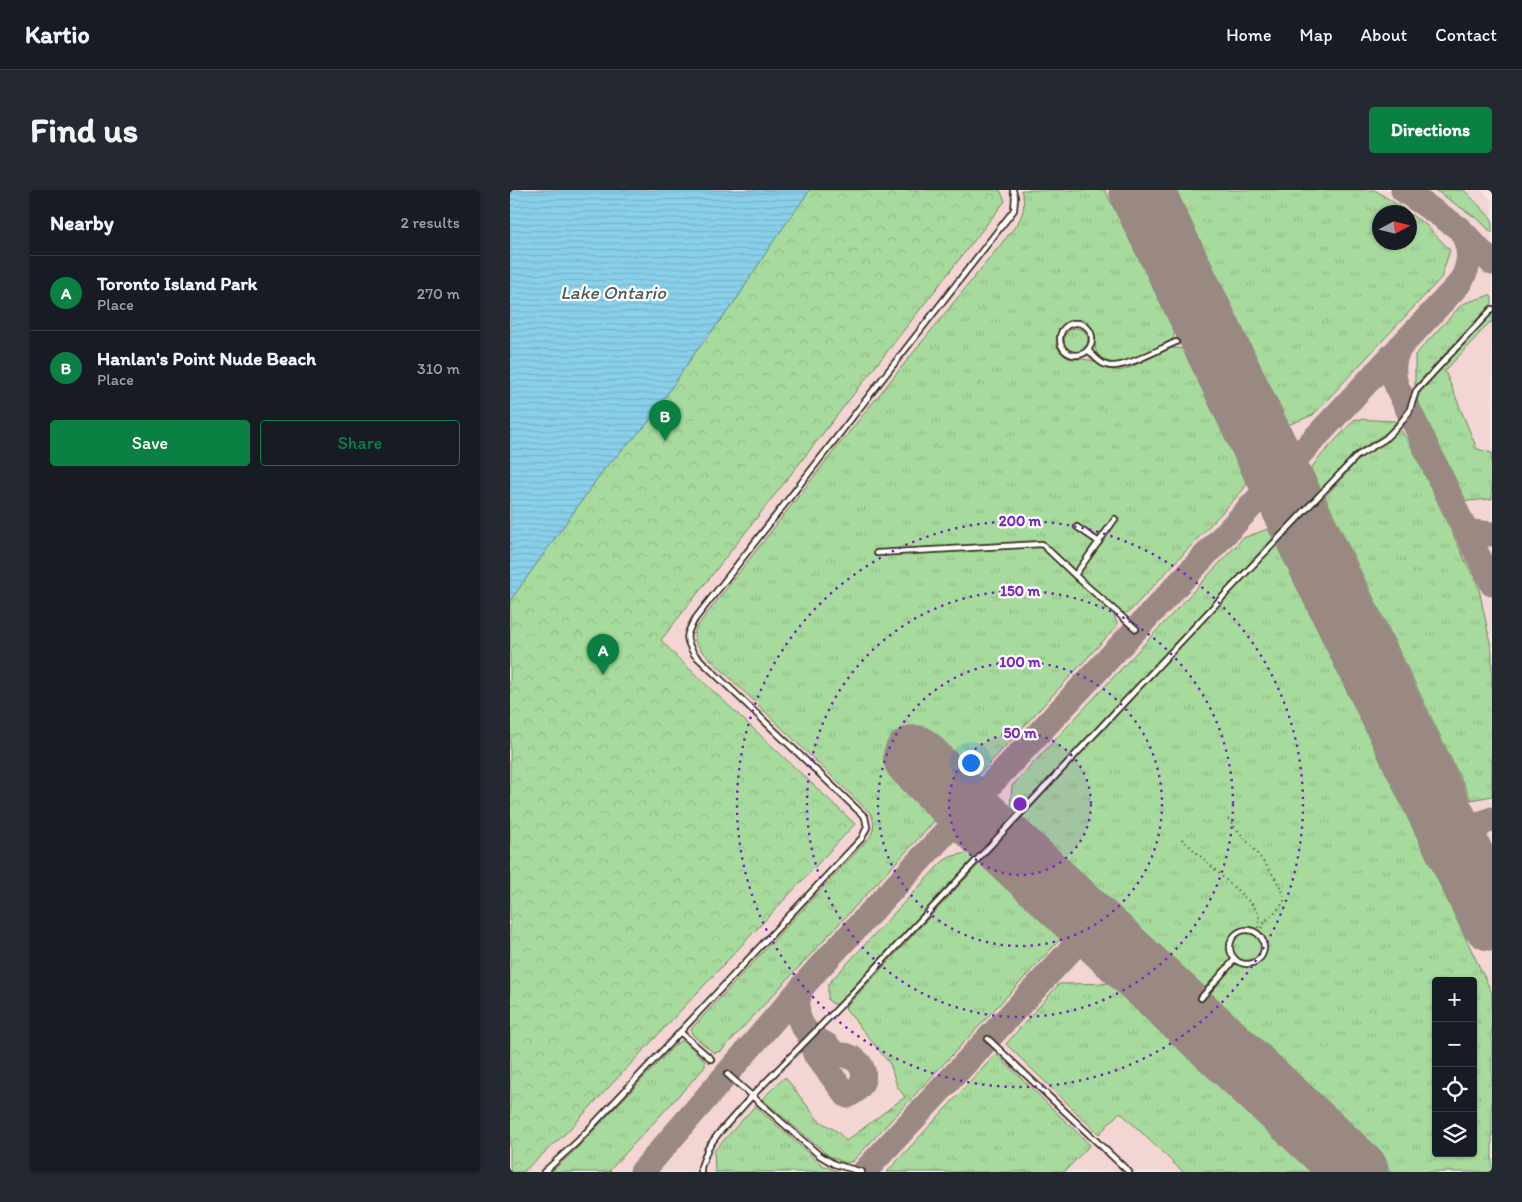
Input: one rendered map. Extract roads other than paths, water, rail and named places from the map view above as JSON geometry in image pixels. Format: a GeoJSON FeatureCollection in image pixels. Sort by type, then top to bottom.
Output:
{"type":"FeatureCollection","features":[{"type":"Feature","properties":{"kind":"lane"},"geometry":{"type":"LineString","coordinates":[[544,1172],[577,1142],[862,838],[867,827],[865,817],[694,654],[687,642],[688,632],[695,618],[1014,210],[1015,197],[1013,190]]}},
{"type":"Feature","properties":{"kind":"lane"},"geometry":{"type":"LineString","coordinates":[[701,1172],[701,1166],[708,1148],[752,1096],[847,999],[1357,456],[1385,438],[1398,426],[1409,412],[1416,391],[1492,309]]}},
{"type":"Feature","properties":{"kind":"lane"},"geometry":{"type":"LineString","coordinates":[[1075,323],[1085,326],[1092,334],[1088,350],[1080,355],[1070,354],[1065,351],[1060,342],[1060,337],[1065,328],[1075,323]]}},
{"type":"Feature","properties":{"kind":"lane"},"geometry":{"type":"LineString","coordinates":[[1088,350],[1106,365],[1116,366],[1128,364],[1176,342]]}},
{"type":"Feature","properties":{"kind":"lane"},"geometry":{"type":"LineString","coordinates":[[1075,575],[1115,519]]}},
{"type":"Feature","properties":{"kind":"lane"},"geometry":{"type":"LineString","coordinates":[[1077,527],[1099,542]]}},
{"type":"Feature","properties":{"kind":"lane"},"geometry":{"type":"LineString","coordinates":[[877,552],[1042,544],[1136,629]]}},
{"type":"Feature","properties":{"kind":"lane"},"geometry":{"type":"LineString","coordinates":[[1247,930],[1258,934],[1263,944],[1259,958],[1254,962],[1244,964],[1235,958],[1230,948],[1233,938],[1247,930]]}},
{"type":"Feature","properties":{"kind":"lane"},"geometry":{"type":"LineString","coordinates":[[1201,998],[1235,958]]}},
{"type":"Feature","properties":{"kind":"lane"},"geometry":{"type":"LineString","coordinates":[[680,1032],[711,1059]]}},
{"type":"Feature","properties":{"kind":"lane"},"geometry":{"type":"LineString","coordinates":[[988,1039],[1129,1172]]}},
{"type":"Feature","properties":{"kind":"lane"},"geometry":{"type":"LineString","coordinates":[[727,1074],[819,1156],[834,1164],[862,1172]]}},
{"type":"Feature","properties":{"kind":"water","name":"Lake Ontario"},"geometry":{"type":"Polygon","coordinates":[[[510,190],[810,190],[772,243],[736,300],[694,354],[647,424],[605,468],[510,601],[510,190]]]}},
{"type":"Feature","properties":{"kind":"place","name":"Hanlan's Point Nude Beach"},"geometry":{"type":"Point","coordinates":[665,441]}},
{"type":"Feature","properties":{"kind":"place","name":"Toronto Island Park"},"geometry":{"type":"Point","coordinates":[603,675]}}]}
